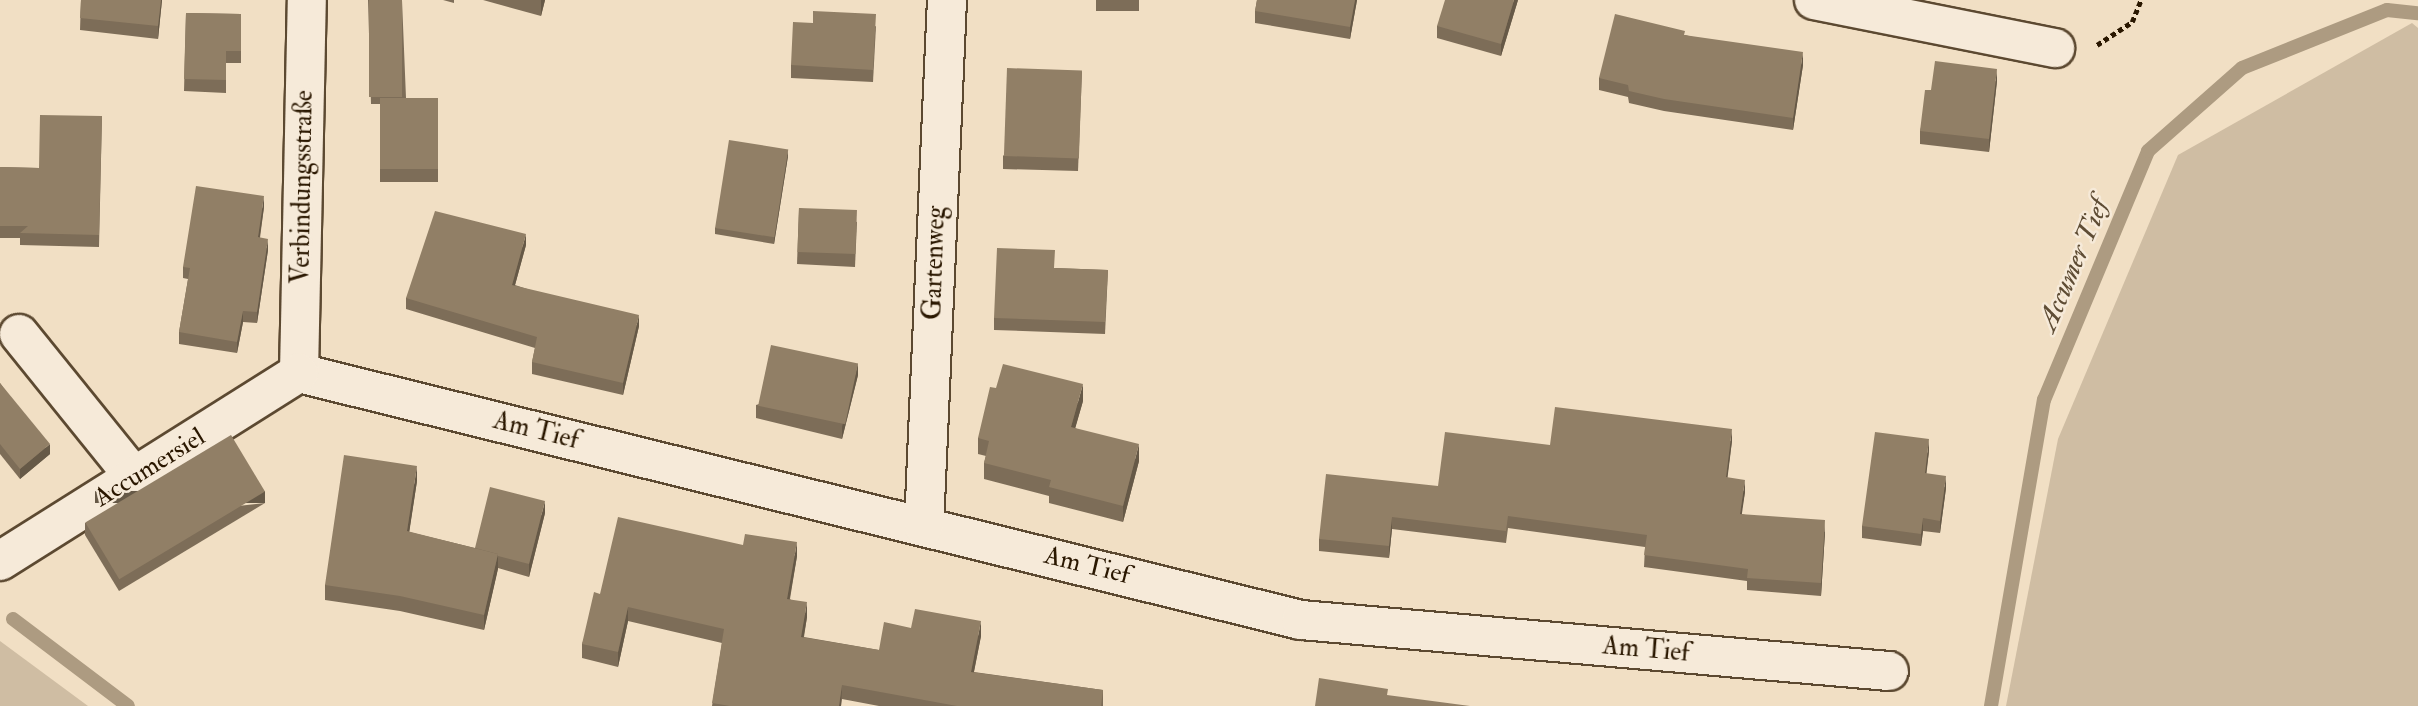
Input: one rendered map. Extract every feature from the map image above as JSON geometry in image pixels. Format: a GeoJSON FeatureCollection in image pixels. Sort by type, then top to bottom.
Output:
{"type":"FeatureCollection","features":[{"type":"Feature","properties":{"kind":"street","name":"Verbindungsstraße"},"geometry":{"type":"LineString","coordinates":[[299,373],[307,0]]}},
{"type":"Feature","properties":{"kind":"street","name":"Gartenweg"},"geometry":{"type":"LineString","coordinates":[[924,526],[947,0]]}},
{"type":"Feature","properties":{"kind":"street"},"geometry":{"type":"LineString","coordinates":[[1814,0],[2054,48]]}},
{"type":"Feature","properties":{"kind":"street"},"geometry":{"type":"LineString","coordinates":[[19,334],[135,478]]}},
{"type":"Feature","properties":{"kind":"street","name":"Accumersiel"},"geometry":{"type":"LineString","coordinates":[[0,561],[299,373]]}},
{"type":"Feature","properties":{"kind":"street","name":"Am Tief"},"geometry":{"type":"LineString","coordinates":[[299,373],[1301,620],[1889,671]]}},
{"type":"Feature","properties":{"kind":"path"},"geometry":{"type":"LineString","coordinates":[[2054,48],[2085,53],[2132,22],[2141,0]]}},
{"type":"Feature","properties":{"kind":"shaded area"},"geometry":{"type":"Polygon","coordinates":[[[2412,23],[2418,28],[2418,706],[2006,706],[2058,439],[2178,155],[2412,23]]]}},
{"type":"Feature","properties":{"kind":"shaded area"},"geometry":{"type":"Polygon","coordinates":[[[0,641],[88,706],[0,706],[0,641]]]}},
{"type":"Feature","properties":{"kind":"building"},"geometry":{"type":"Polygon","coordinates":[[[81,0],[161,0],[158,26],[80,18],[81,0]]]}},
{"type":"Feature","properties":{"kind":"building"},"geometry":{"type":"Polygon","coordinates":[[[369,0],[402,0],[402,97],[369,97],[369,0]]]}},
{"type":"Feature","properties":{"kind":"building"},"geometry":{"type":"Polygon","coordinates":[[[1257,0],[1355,0],[1350,27],[1255,11],[1257,0]]]}},
{"type":"Feature","properties":{"kind":"building"},"geometry":{"type":"Polygon","coordinates":[[[1445,0],[1514,0],[1501,44],[1437,26],[1445,0]]]}},
{"type":"Feature","properties":{"kind":"building"},"geometry":{"type":"Polygon","coordinates":[[[813,11],[876,14],[873,70],[791,65],[793,22],[813,23],[813,11]]]}},
{"type":"Feature","properties":{"kind":"building"},"geometry":{"type":"Polygon","coordinates":[[[186,13],[241,14],[241,51],[226,51],[226,80],[184,79],[186,13]]]}},
{"type":"Feature","properties":{"kind":"building"},"geometry":{"type":"Polygon","coordinates":[[[1615,14],[1685,31],[1684,35],[1803,52],[1793,118],[1664,99],[1629,91],[1628,85],[1599,78],[1615,14]]]}},
{"type":"Feature","properties":{"kind":"building"},"geometry":{"type":"Polygon","coordinates":[[[1935,61],[1997,69],[1989,139],[1920,131],[1925,90],[1931,90],[1935,61]]]}},
{"type":"Feature","properties":{"kind":"building"},"geometry":{"type":"Polygon","coordinates":[[[1007,68],[1082,71],[1079,159],[1004,156],[1007,68]]]}},
{"type":"Feature","properties":{"kind":"building"},"geometry":{"type":"Polygon","coordinates":[[[380,98],[438,98],[438,169],[380,169],[380,98]]]}},
{"type":"Feature","properties":{"kind":"building"},"geometry":{"type":"Polygon","coordinates":[[[40,115],[102,116],[99,235],[20,233],[28,226],[0,226],[0,167],[39,168],[40,115]]]}},
{"type":"Feature","properties":{"kind":"building"},"geometry":{"type":"Polygon","coordinates":[[[729,140],[788,149],[774,237],[715,228],[729,140]]]}},
{"type":"Feature","properties":{"kind":"building"},"geometry":{"type":"Polygon","coordinates":[[[196,186],[264,196],[258,237],[268,239],[257,312],[243,311],[237,342],[179,332],[190,268],[183,267],[196,186]]]}},
{"type":"Feature","properties":{"kind":"building"},"geometry":{"type":"Polygon","coordinates":[[[799,208],[857,210],[855,254],[797,252],[799,208]]]}},
{"type":"Feature","properties":{"kind":"building"},"geometry":{"type":"Polygon","coordinates":[[[435,211],[526,234],[512,285],[639,315],[623,383],[532,362],[537,337],[406,298],[435,211]]]}},
{"type":"Feature","properties":{"kind":"building"},"geometry":{"type":"Polygon","coordinates":[[[997,248],[1055,250],[1054,268],[1108,270],[1105,322],[994,318],[997,248]]]}},
{"type":"Feature","properties":{"kind":"building"},"geometry":{"type":"Polygon","coordinates":[[[771,345],[858,364],[845,424],[758,406],[771,345]]]}},
{"type":"Feature","properties":{"kind":"building"},"geometry":{"type":"Polygon","coordinates":[[[1003,364],[1083,384],[1071,427],[1139,444],[1123,506],[1049,487],[1051,480],[984,463],[989,441],[978,438],[990,387],[996,388],[1003,364]]]}},
{"type":"Feature","properties":{"kind":"building"},"geometry":{"type":"Polygon","coordinates":[[[0,383],[50,444],[20,469],[0,444],[0,383]]]}},
{"type":"Feature","properties":{"kind":"building"},"geometry":{"type":"Polygon","coordinates":[[[1555,407],[1732,429],[1726,477],[1745,480],[1740,514],[1825,520],[1821,583],[1747,578],[1748,569],[1644,555],[1647,535],[1508,516],[1506,531],[1392,517],[1389,546],[1319,539],[1326,474],[1438,486],[1445,432],[1550,445],[1555,407]]]}},
{"type":"Feature","properties":{"kind":"building"},"geometry":{"type":"Polygon","coordinates":[[[1875,432],[1929,439],[1925,473],[1946,476],[1940,521],[1923,518],[1921,534],[1862,526],[1875,432]]]}},
{"type":"Feature","properties":{"kind":"building"},"geometry":{"type":"Polygon","coordinates":[[[231,435],[265,492],[119,579],[85,523],[231,435]]]}},
{"type":"Feature","properties":{"kind":"building"},"geometry":{"type":"Polygon","coordinates":[[[344,455],[417,466],[407,531],[498,554],[484,615],[400,596],[325,585],[344,455]]]}},
{"type":"Feature","properties":{"kind":"building"},"geometry":{"type":"Polygon","coordinates":[[[490,487],[545,501],[529,564],[475,548],[490,487]]]}},
{"type":"Feature","properties":{"kind":"building"},"geometry":{"type":"Polygon","coordinates":[[[618,517],[743,545],[745,534],[797,542],[787,599],[807,602],[801,637],[879,650],[884,622],[911,628],[915,609],[981,621],[971,672],[1103,690],[1101,706],[957,706],[842,685],[839,706],[730,706],[712,703],[724,629],[628,607],[618,652],[582,644],[594,592],[600,594],[618,517]]]}},
{"type":"Feature","properties":{"kind":"building"},"geometry":{"type":"Polygon","coordinates":[[[1319,678],[1388,689],[1387,695],[1470,706],[1315,706],[1319,678]]]}},
{"type":"Feature","properties":{"kind":"waterway","name":"Accumer Tief"},"geometry":{"type":"LineString","coordinates":[[1991,706],[2044,400],[2148,151],[2242,68],[2387,10],[2418,13]]}},
{"type":"Feature","properties":{"kind":"waterway","name":"Accumer Tief"},"geometry":{"type":"LineString","coordinates":[[13,619],[128,706]]}}]}
